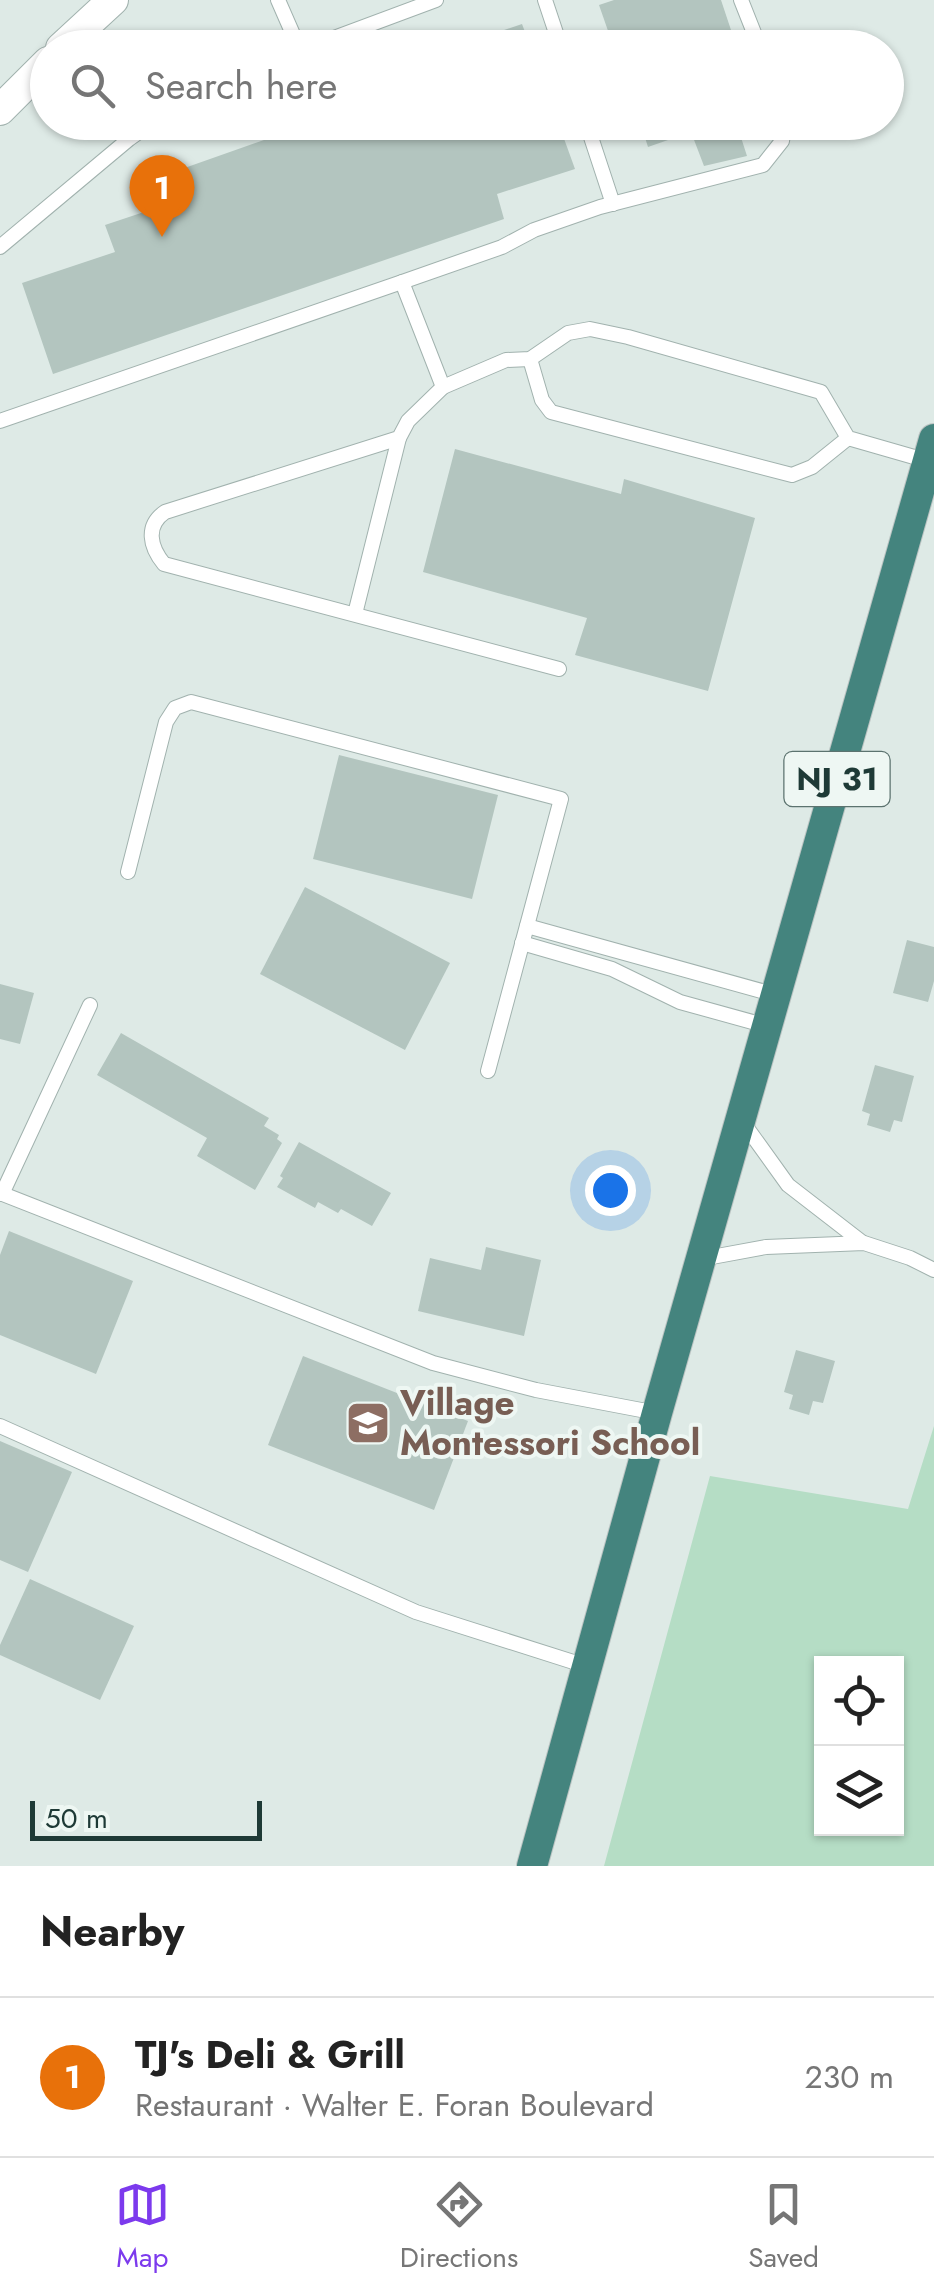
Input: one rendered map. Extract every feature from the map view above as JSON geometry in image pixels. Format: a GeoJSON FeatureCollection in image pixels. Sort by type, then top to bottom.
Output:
{"type":"FeatureCollection","features":[{"type":"Feature","properties":{"kind":"highway","name":"NJ 31"},"geometry":{"type":"LineString","coordinates":[[532,1866],[656,1413],[931,450]]}},
{"type":"Feature","properties":{"kind":"street"},"geometry":{"type":"LineString","coordinates":[[78,30],[112,0]]}},
{"type":"Feature","properties":{"kind":"street"},"geometry":{"type":"LineString","coordinates":[[0,88],[30,66]]}},
{"type":"Feature","properties":{"kind":"street"},"geometry":{"type":"LineString","coordinates":[[0,110],[30,80]]}},
{"type":"Feature","properties":{"kind":"lane"},"geometry":{"type":"LineString","coordinates":[[278,0],[294,30]]}},
{"type":"Feature","properties":{"kind":"lane"},"geometry":{"type":"LineString","coordinates":[[353,30],[436,0]]}},
{"type":"Feature","properties":{"kind":"lane"},"geometry":{"type":"LineString","coordinates":[[546,0],[555,30]]}},
{"type":"Feature","properties":{"kind":"lane"},"geometry":{"type":"LineString","coordinates":[[742,0],[753,30]]}},
{"type":"Feature","properties":{"kind":"lane"},"geometry":{"type":"LineString","coordinates":[[0,247],[129,140]]}},
{"type":"Feature","properties":{"kind":"lane"},"geometry":{"type":"LineString","coordinates":[[592,140],[613,204]]}},
{"type":"Feature","properties":{"kind":"lane"},"geometry":{"type":"LineString","coordinates":[[0,421],[502,247],[534,230],[613,204],[764,165],[782,140]]}},
{"type":"Feature","properties":{"kind":"lane"},"geometry":{"type":"LineString","coordinates":[[402,282],[443,387]]}},
{"type":"Feature","properties":{"kind":"lane"},"geometry":{"type":"LineString","coordinates":[[354,614],[399,438],[408,421],[443,387],[506,360],[530,360],[568,333],[590,330],[628,336],[821,392],[848,438]]}},
{"type":"Feature","properties":{"kind":"lane"},"geometry":{"type":"LineString","coordinates":[[530,360],[542,400],[551,412],[792,475],[812,467],[848,438],[931,450]]}},
{"type":"Feature","properties":{"kind":"lane"},"geometry":{"type":"LineString","coordinates":[[399,438],[165,512],[156,518],[150,535],[154,551],[164,564],[559,669]]}},
{"type":"Feature","properties":{"kind":"lane"},"geometry":{"type":"LineString","coordinates":[[128,872],[166,722],[175,708],[191,702],[561,799],[488,1071]]}},
{"type":"Feature","properties":{"kind":"lane"},"geometry":{"type":"LineString","coordinates":[[527,926],[776,995]]}},
{"type":"Feature","properties":{"kind":"lane"},"geometry":{"type":"LineString","coordinates":[[522,943],[612,969],[680,1002],[767,1026]]}},
{"type":"Feature","properties":{"kind":"lane"},"geometry":{"type":"LineString","coordinates":[[90,1005],[1,1194],[433,1363],[536,1390],[656,1413]]}},
{"type":"Feature","properties":{"kind":"lane"},"geometry":{"type":"LineString","coordinates":[[741,1120],[788,1185],[864,1243],[934,1270]]}},
{"type":"Feature","properties":{"kind":"lane"},"geometry":{"type":"LineString","coordinates":[[701,1260],[766,1247],[864,1243]]}},
{"type":"Feature","properties":{"kind":"lane"},"geometry":{"type":"LineString","coordinates":[[0,1426],[416,1612],[586,1666]]}},
{"type":"Feature","properties":{"kind":"green space"},"geometry":{"type":"Polygon","coordinates":[[[934,1426],[934,1866],[604,1866],[710,1476],[908,1509],[934,1426]]]}},
{"type":"Feature","properties":{"kind":"building"},"geometry":{"type":"Polygon","coordinates":[[[614,0],[721,0],[731,30],[608,30],[599,5],[614,0]]]}},
{"type":"Feature","properties":{"kind":"building"},"geometry":{"type":"Polygon","coordinates":[[[264,140],[565,140],[575,169],[497,194],[504,219],[53,374],[22,283],[115,252],[105,225],[186,198],[176,171],[264,140]]]}},
{"type":"Feature","properties":{"kind":"building"},"geometry":{"type":"Polygon","coordinates":[[[646,140],[668,140],[648,147],[646,140]]]}},
{"type":"Feature","properties":{"kind":"building"},"geometry":{"type":"Polygon","coordinates":[[[694,140],[742,140],[747,156],[704,166],[694,140]]]}},
{"type":"Feature","properties":{"kind":"building"},"geometry":{"type":"Polygon","coordinates":[[[455,449],[621,494],[624,479],[755,518],[708,691],[575,655],[587,618],[423,572],[455,449]]]}},
{"type":"Feature","properties":{"kind":"building"},"geometry":{"type":"Polygon","coordinates":[[[339,755],[498,795],[472,899],[313,859],[339,755]]]}},
{"type":"Feature","properties":{"kind":"building"},"geometry":{"type":"Polygon","coordinates":[[[305,887],[450,963],[405,1050],[260,974],[305,887]]]}},
{"type":"Feature","properties":{"kind":"building"},"geometry":{"type":"Polygon","coordinates":[[[907,940],[934,947],[934,981],[928,1002],[893,993],[907,940]]]}},
{"type":"Feature","properties":{"kind":"building"},"geometry":{"type":"Polygon","coordinates":[[[0,984],[34,993],[20,1044],[0,1039],[0,984]]]}},
{"type":"Feature","properties":{"kind":"building"},"geometry":{"type":"Polygon","coordinates":[[[121,1033],[269,1118],[264,1126],[279,1135],[277,1139],[282,1143],[255,1190],[197,1156],[207,1138],[97,1075],[121,1033]]]}},
{"type":"Feature","properties":{"kind":"building"},"geometry":{"type":"Polygon","coordinates":[[[875,1065],[914,1076],[902,1122],[894,1120],[890,1132],[867,1125],[870,1114],[862,1111],[875,1065]]]}},
{"type":"Feature","properties":{"kind":"building"},"geometry":{"type":"Polygon","coordinates":[[[299,1142],[391,1193],[372,1226],[341,1209],[338,1213],[318,1202],[315,1208],[277,1187],[299,1142]]]}},
{"type":"Feature","properties":{"kind":"building"},"geometry":{"type":"Polygon","coordinates":[[[9,1231],[133,1281],[96,1374],[0,1335],[0,1255],[9,1231]]]}},
{"type":"Feature","properties":{"kind":"building"},"geometry":{"type":"Polygon","coordinates":[[[486,1247],[541,1260],[524,1336],[418,1311],[430,1258],[481,1270],[486,1247]]]}},
{"type":"Feature","properties":{"kind":"building"},"geometry":{"type":"Polygon","coordinates":[[[796,1350],[835,1361],[823,1403],[813,1401],[809,1415],[789,1409],[793,1395],[784,1392],[796,1350]]]}},
{"type":"Feature","properties":{"kind":"building"},"geometry":{"type":"Polygon","coordinates":[[[303,1356],[468,1421],[434,1510],[268,1445],[303,1356]]]}},
{"type":"Feature","properties":{"kind":"building"},"geometry":{"type":"Polygon","coordinates":[[[0,1441],[72,1472],[28,1572],[0,1560],[0,1441]]]}},
{"type":"Feature","properties":{"kind":"building"},"geometry":{"type":"Polygon","coordinates":[[[30,1579],[134,1626],[100,1700],[0,1655],[0,1645],[30,1579]]]}},
{"type":"Feature","properties":{"kind":"place","name":"TJ's Deli & Grill"},"geometry":{"type":"Point","coordinates":[162,237]}},
{"type":"Feature","properties":{"kind":"place","name":"Village Montessori School"},"geometry":{"type":"Point","coordinates":[368,1423]}}]}
